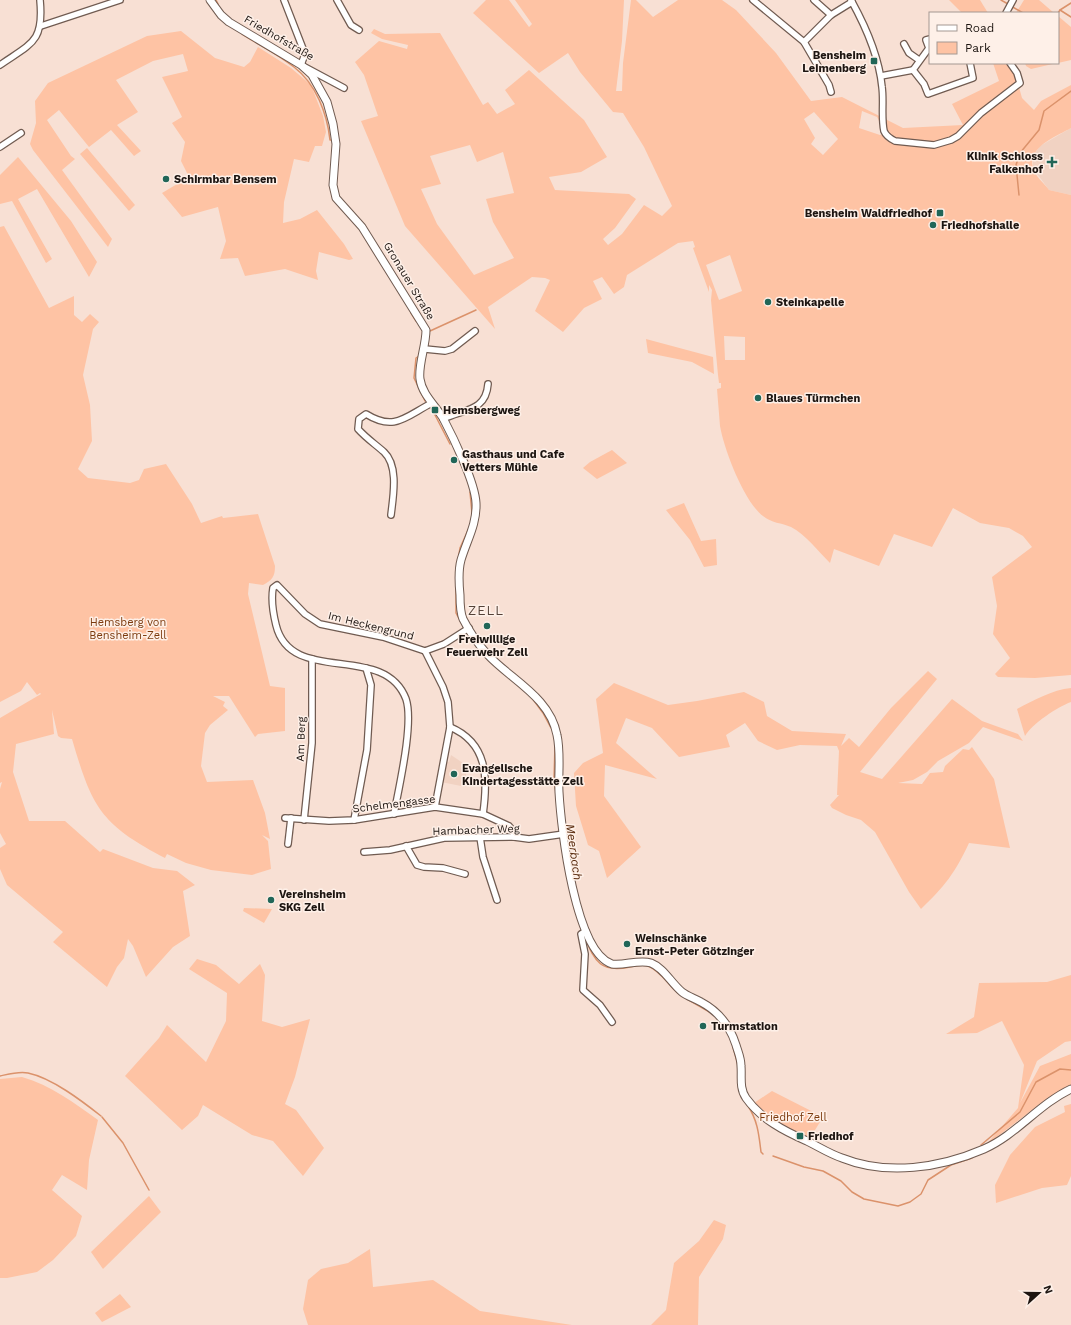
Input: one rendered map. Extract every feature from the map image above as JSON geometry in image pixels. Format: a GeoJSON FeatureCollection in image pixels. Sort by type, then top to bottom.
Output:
{"type":"FeatureCollection","features":[{"type":"Feature","properties":{"kind":"street"},"geometry":{"type":"LineString","coordinates":[[0,65],[24,48],[40,33],[40,0]]}},
{"type":"Feature","properties":{"kind":"street"},"geometry":{"type":"LineString","coordinates":[[41,26],[120,0]]}},
{"type":"Feature","properties":{"kind":"street","name":"Friedhofstraße"},"geometry":{"type":"LineString","coordinates":[[210,0],[228,22],[301,65],[344,88]]}},
{"type":"Feature","properties":{"kind":"street"},"geometry":{"type":"LineString","coordinates":[[284,0],[305,54],[301,65]]}},
{"type":"Feature","properties":{"kind":"street"},"geometry":{"type":"LineString","coordinates":[[336,0],[351,25],[359,30]]}},
{"type":"Feature","properties":{"kind":"street"},"geometry":{"type":"LineString","coordinates":[[754,0],[804,42],[829,85],[831,92]]}},
{"type":"Feature","properties":{"kind":"street"},"geometry":{"type":"LineString","coordinates":[[814,0],[831,15]]}},
{"type":"Feature","properties":{"kind":"street"},"geometry":{"type":"LineString","coordinates":[[1007,12],[1013,0]]}},
{"type":"Feature","properties":{"kind":"street"},"geometry":{"type":"LineString","coordinates":[[804,42],[831,15],[852,1],[870,40],[880,76],[886,134],[895,142],[934,145],[958,136],[981,113],[1020,83],[1017,73],[1011,64]]}},
{"type":"Feature","properties":{"kind":"street"},"geometry":{"type":"LineString","coordinates":[[880,76],[913,70],[929,48],[926,40],[929,38]]}},
{"type":"Feature","properties":{"kind":"street"},"geometry":{"type":"LineString","coordinates":[[904,44],[909,53],[920,60]]}},
{"type":"Feature","properties":{"kind":"street"},"geometry":{"type":"LineString","coordinates":[[913,70],[924,84],[928,94],[973,78],[970,64]]}},
{"type":"Feature","properties":{"kind":"street","name":"Gronauer Straße"},"geometry":{"type":"LineString","coordinates":[[301,65],[312,76],[327,102],[333,124],[336,144],[333,185],[336,198],[362,227],[426,330],[425,349],[420,378],[424,392],[443,419],[461,459],[476,500],[475,523],[460,563],[460,609],[466,630],[487,654],[527,687],[545,708],[554,726],[559,744],[559,793],[562,834],[577,908],[584,932],[596,953],[606,962],[619,965],[651,963],[662,971],[681,991],[702,1002],[718,1014],[729,1028],[735,1042],[741,1066],[742,1090],[750,1103],[769,1121],[787,1132],[842,1158],[866,1166],[900,1168],[934,1164],[966,1155],[997,1142],[1045,1104],[1071,1089]]}},
{"type":"Feature","properties":{"kind":"street"},"geometry":{"type":"LineString","coordinates":[[0,146],[21,133]]}},
{"type":"Feature","properties":{"kind":"street"},"geometry":{"type":"LineString","coordinates":[[425,349],[445,352],[452,349],[475,331]]}},
{"type":"Feature","properties":{"kind":"street"},"geometry":{"type":"LineString","coordinates":[[443,419],[480,404],[487,393],[488,384]]}},
{"type":"Feature","properties":{"kind":"street"},"geometry":{"type":"LineString","coordinates":[[391,515],[393,480],[391,463],[384,452],[366,438],[358,429],[359,419],[366,414],[381,422],[396,422],[408,418],[432,403]]}},
{"type":"Feature","properties":{"kind":"street","name":"Im Heckengrund"},"geometry":{"type":"LineString","coordinates":[[312,659],[296,654],[285,646],[278,635],[271,597],[273,588],[277,585],[304,614],[320,624],[383,637],[425,651],[444,644],[466,630]]}},
{"type":"Feature","properties":{"kind":"street"},"geometry":{"type":"LineString","coordinates":[[425,651],[443,687],[448,702],[450,726],[435,807]]}},
{"type":"Feature","properties":{"kind":"street"},"geometry":{"type":"LineString","coordinates":[[312,659],[378,670],[391,679],[402,692],[408,711],[408,729],[394,814]]}},
{"type":"Feature","properties":{"kind":"street","name":"Am Berg"},"geometry":{"type":"LineString","coordinates":[[304,820],[312,743],[312,659]]}},
{"type":"Feature","properties":{"kind":"street"},"geometry":{"type":"LineString","coordinates":[[354,820],[367,750],[371,685],[366,668]]}},
{"type":"Feature","properties":{"kind":"street"},"geometry":{"type":"LineString","coordinates":[[450,726],[471,740],[480,752],[485,773],[486,789],[483,814]]}},
{"type":"Feature","properties":{"kind":"street","name":"Schelmengasse"},"geometry":{"type":"LineString","coordinates":[[288,844],[288,818],[304,820],[354,820],[435,807],[483,814],[509,826],[513,831],[514,837]]}},
{"type":"Feature","properties":{"kind":"street","name":"Hambacher Weg"},"geometry":{"type":"LineString","coordinates":[[364,852],[406,846],[444,838],[514,837],[529,839],[562,834]]}},
{"type":"Feature","properties":{"kind":"street"},"geometry":{"type":"LineString","coordinates":[[480,837],[483,856],[497,900]]}},
{"type":"Feature","properties":{"kind":"street"},"geometry":{"type":"LineString","coordinates":[[406,846],[417,865],[442,868],[465,874]]}},
{"type":"Feature","properties":{"kind":"street"},"geometry":{"type":"LineString","coordinates":[[584,932],[585,954],[583,990],[600,1006],[612,1022]]}},
{"type":"Feature","properties":{"kind":"shaded area","name":"Klinik Schloss Falkenhof"},"geometry":{"type":"Polygon","coordinates":[[[1071,128],[1071,195],[1049,190],[1033,168],[1033,156],[1040,146],[1071,128]]]}},
{"type":"Feature","properties":{"kind":"shaded area"},"geometry":{"type":"Polygon","coordinates":[[[451,755],[463,763],[466,768],[466,787],[441,782],[445,761],[449,762],[451,755]]]}},
{"type":"Feature","properties":{"kind":"green space"},"geometry":{"type":"Polygon","coordinates":[[[486,0],[509,0],[529,27],[532,24],[515,0],[624,0],[622,41],[616,91],[622,91],[623,63],[631,0],[636,0],[653,17],[678,0],[722,0],[736,10],[776,53],[811,101],[842,97],[903,128],[963,125],[952,104],[999,81],[993,64],[1008,64],[1015,73],[1022,98],[1034,110],[1041,101],[1071,85],[1071,128],[1044,143],[1034,154],[1032,161],[1035,174],[1049,190],[1071,195],[1071,675],[1035,678],[998,677],[995,674],[1010,658],[993,634],[997,606],[992,577],[1032,547],[1023,536],[1009,528],[980,523],[953,508],[932,547],[894,534],[879,566],[834,549],[830,563],[807,539],[796,530],[769,520],[756,509],[742,487],[730,461],[722,436],[717,389],[721,388],[721,383],[719,383],[718,375],[711,300],[712,290],[709,285],[709,292],[693,248],[695,247],[693,241],[678,243],[627,275],[624,287],[614,294],[602,277],[593,281],[602,299],[584,308],[563,332],[535,311],[550,280],[532,277],[488,307],[495,329],[405,226],[361,121],[378,116],[364,75],[355,62],[379,41],[407,49],[408,45],[382,39],[371,33],[374,29],[385,34],[440,33],[483,105],[488,102],[497,114],[515,104],[505,90],[529,70],[584,120],[607,157],[581,172],[549,177],[555,190],[629,194],[636,199],[615,228],[603,239],[608,245],[622,234],[644,205],[662,216],[672,206],[644,147],[623,113],[613,112],[580,72],[568,53],[539,73],[473,13],[486,0]],[[862,111],[859,128],[880,135],[885,133],[877,117],[862,111]],[[814,112],[804,119],[815,138],[811,144],[823,155],[838,139],[814,112]],[[470,145],[430,156],[441,184],[421,189],[437,224],[474,275],[514,258],[493,222],[486,199],[514,193],[503,152],[477,162],[470,145]],[[730,255],[706,265],[719,300],[742,291],[730,255]],[[724,336],[725,360],[745,360],[745,337],[724,336]]]}},
{"type":"Feature","properties":{"kind":"green space"},"geometry":{"type":"Polygon","coordinates":[[[949,0],[980,0],[987,12],[961,12],[949,0]]]}},
{"type":"Feature","properties":{"kind":"green space"},"geometry":{"type":"Polygon","coordinates":[[[1024,0],[1039,0],[1053,12],[1017,12],[1024,0]]]}},
{"type":"Feature","properties":{"kind":"green space"},"geometry":{"type":"Polygon","coordinates":[[[1059,17],[1071,27],[1071,60],[1059,63],[1059,17]]]}},
{"type":"Feature","properties":{"kind":"green space"},"geometry":{"type":"Polygon","coordinates":[[[181,31],[215,58],[244,67],[250,62],[258,47],[291,68],[311,85],[323,116],[326,132],[322,146],[315,146],[309,162],[294,159],[284,202],[283,223],[300,219],[317,210],[344,244],[353,259],[349,260],[319,252],[316,271],[318,280],[285,269],[245,276],[238,258],[220,259],[226,241],[218,207],[182,217],[162,193],[189,177],[181,161],[185,142],[172,123],[182,117],[162,77],[188,71],[183,54],[153,61],[116,80],[138,112],[117,125],[141,151],[134,156],[111,130],[89,147],[59,110],[47,120],[71,156],[75,159],[62,170],[112,239],[108,247],[33,150],[30,144],[36,123],[35,101],[48,83],[147,36],[181,31]]]}},
{"type":"Feature","properties":{"kind":"green space"},"geometry":{"type":"Polygon","coordinates":[[[1025,64],[1053,64],[1031,69],[1025,64]]]}},
{"type":"Feature","properties":{"kind":"green space"},"geometry":{"type":"Polygon","coordinates":[[[87,148],[135,205],[129,211],[80,154],[87,148]]]}},
{"type":"Feature","properties":{"kind":"green space"},"geometry":{"type":"Polygon","coordinates":[[[18,157],[71,221],[97,262],[89,277],[37,189],[18,199],[52,259],[46,263],[12,201],[0,204],[0,175],[18,157]]]}},
{"type":"Feature","properties":{"kind":"green space","name":"Hemsberg von Bensheim-Zell"},"geometry":{"type":"Polygon","coordinates":[[[4,226],[49,308],[74,296],[74,315],[82,322],[90,314],[99,322],[93,329],[83,375],[90,405],[92,441],[78,469],[88,478],[130,483],[139,480],[144,469],[166,464],[192,504],[201,523],[222,516],[223,518],[258,514],[275,566],[274,576],[271,580],[263,585],[249,583],[248,594],[270,686],[285,688],[285,731],[258,734],[255,737],[229,696],[213,696],[225,702],[223,706],[228,710],[210,725],[205,733],[201,766],[207,782],[253,780],[265,813],[270,839],[262,835],[268,841],[271,869],[252,875],[211,870],[186,863],[167,854],[165,858],[126,835],[112,823],[93,798],[86,782],[72,739],[61,738],[58,736],[52,710],[54,734],[16,744],[13,772],[29,821],[65,821],[100,852],[103,849],[153,868],[177,871],[195,885],[183,891],[190,936],[173,947],[146,977],[133,946],[128,939],[124,958],[117,967],[107,987],[53,942],[63,932],[7,885],[0,869],[0,848],[6,844],[0,833],[0,789],[2,782],[0,783],[0,718],[41,694],[40,693],[37,695],[27,682],[21,691],[0,702],[0,227],[4,226]]]}},
{"type":"Feature","properties":{"kind":"green space"},"geometry":{"type":"Polygon","coordinates":[[[646,339],[713,357],[714,374],[692,362],[648,353],[646,339]]]}},
{"type":"Feature","properties":{"kind":"green space"},"geometry":{"type":"Polygon","coordinates":[[[612,450],[627,463],[597,479],[583,468],[590,462],[612,450]]]}},
{"type":"Feature","properties":{"kind":"green space"},"geometry":{"type":"Polygon","coordinates":[[[684,503],[701,541],[716,539],[717,565],[704,567],[690,540],[666,510],[684,503]]]}},
{"type":"Feature","properties":{"kind":"green space"},"geometry":{"type":"Polygon","coordinates":[[[928,671],[937,679],[860,772],[882,779],[952,699],[982,721],[1018,734],[1023,741],[983,727],[969,743],[938,761],[927,772],[913,780],[898,783],[922,784],[930,773],[943,772],[945,766],[963,749],[969,750],[972,747],[994,779],[1010,848],[969,843],[949,879],[921,909],[909,892],[875,832],[861,820],[846,815],[832,808],[830,805],[839,795],[837,795],[839,751],[837,746],[800,745],[777,750],[758,741],[745,723],[726,735],[730,747],[679,757],[652,728],[626,718],[616,743],[657,779],[605,765],[604,796],[641,847],[607,878],[599,851],[588,845],[576,806],[574,773],[583,763],[603,753],[596,699],[614,683],[668,705],[744,692],[764,702],[767,716],[792,731],[846,734],[841,746],[849,738],[859,747],[891,708],[928,671]]]}},
{"type":"Feature","properties":{"kind":"green space"},"geometry":{"type":"Polygon","coordinates":[[[1071,688],[1071,702],[1045,716],[1028,731],[1025,736],[1017,709],[1050,693],[1071,688]]]}},
{"type":"Feature","properties":{"kind":"green space"},"geometry":{"type":"Polygon","coordinates":[[[244,908],[272,909],[264,923],[243,911],[244,908]]]}},
{"type":"Feature","properties":{"kind":"green space"},"geometry":{"type":"Polygon","coordinates":[[[197,959],[216,965],[239,984],[260,964],[265,975],[262,1021],[282,1027],[310,1019],[295,1077],[285,1104],[296,1110],[324,1148],[303,1176],[273,1141],[252,1135],[203,1105],[198,1116],[182,1130],[125,1076],[159,1038],[167,1025],[206,1062],[226,1021],[227,993],[189,969],[197,959]]]}},
{"type":"Feature","properties":{"kind":"green space"},"geometry":{"type":"Polygon","coordinates":[[[1071,975],[1071,1041],[1065,1042],[1037,1061],[1020,1103],[1040,1066],[1071,1054],[1071,1086],[1049,1097],[985,1146],[1018,1108],[1024,1065],[1002,1021],[977,1033],[946,1034],[974,1017],[979,983],[1047,982],[1071,975]]]}},
{"type":"Feature","properties":{"kind":"green space"},"geometry":{"type":"Polygon","coordinates":[[[22,1077],[33,1080],[52,1090],[98,1120],[89,1160],[87,1190],[62,1175],[52,1190],[82,1216],[76,1236],[53,1260],[37,1272],[0,1278],[0,1079],[22,1077]]]}},
{"type":"Feature","properties":{"kind":"green space","name":"Friedhof Zell"},"geometry":{"type":"Polygon","coordinates":[[[772,1091],[823,1117],[809,1140],[785,1128],[754,1103],[772,1091]]]}},
{"type":"Feature","properties":{"kind":"green space"},"geometry":{"type":"Polygon","coordinates":[[[1071,1104],[1071,1176],[1067,1185],[1042,1188],[996,1203],[995,1185],[1010,1155],[1035,1127],[1065,1112],[1064,1106],[1071,1104]]]}},
{"type":"Feature","properties":{"kind":"green space"},"geometry":{"type":"Polygon","coordinates":[[[149,1196],[161,1212],[103,1269],[91,1252],[149,1196]]]}},
{"type":"Feature","properties":{"kind":"green space"},"geometry":{"type":"Polygon","coordinates":[[[714,1220],[726,1225],[723,1239],[699,1277],[698,1325],[651,1325],[666,1310],[674,1263],[699,1241],[714,1220]]]}},
{"type":"Feature","properties":{"kind":"green space"},"geometry":{"type":"Polygon","coordinates":[[[370,1249],[373,1287],[433,1280],[480,1311],[572,1325],[308,1325],[303,1309],[308,1280],[321,1269],[348,1263],[370,1249]]]}},
{"type":"Feature","properties":{"kind":"green space"},"geometry":{"type":"Polygon","coordinates":[[[120,1294],[131,1307],[102,1322],[95,1313],[120,1294]]]}},
{"type":"Feature","properties":{"kind":"waterway","name":"Meerbach"},"geometry":{"type":"LineString","coordinates":[[216,0],[218,4]]}},
{"type":"Feature","properties":{"kind":"waterway"},"geometry":{"type":"LineString","coordinates":[[1001,0],[1008,4]]}},
{"type":"Feature","properties":{"kind":"waterway"},"geometry":{"type":"LineString","coordinates":[[1059,12],[1071,3]]}},
{"type":"Feature","properties":{"kind":"waterway"},"geometry":{"type":"LineString","coordinates":[[1011,6],[1021,12]]}},
{"type":"Feature","properties":{"kind":"waterway"},"geometry":{"type":"LineString","coordinates":[[1060,10],[1071,17]]}},
{"type":"Feature","properties":{"kind":"waterway","name":"Meerbach"},"geometry":{"type":"LineString","coordinates":[[242,34],[288,62],[302,74],[314,90],[319,100],[326,120],[330,140],[332,140]]}},
{"type":"Feature","properties":{"kind":"waterway"},"geometry":{"type":"LineString","coordinates":[[1019,195],[1016,165],[1020,153],[1039,130],[1044,111],[1071,91]]}},
{"type":"Feature","properties":{"kind":"waterway"},"geometry":{"type":"LineString","coordinates":[[430,331],[476,310]]}},
{"type":"Feature","properties":{"kind":"waterway","name":"Meerbach"},"geometry":{"type":"LineString","coordinates":[[411,313],[416,321]]}},
{"type":"Feature","properties":{"kind":"waterway","name":"Meerbach"},"geometry":{"type":"LineString","coordinates":[[419,356],[416,358],[414,378],[425,401]]}},
{"type":"Feature","properties":{"kind":"waterway","name":"Meerbach"},"geometry":{"type":"LineString","coordinates":[[430,407],[450,444]]}},
{"type":"Feature","properties":{"kind":"waterway","name":"Meerbach"},"geometry":{"type":"LineString","coordinates":[[470,492],[472,513]]}},
{"type":"Feature","properties":{"kind":"waterway","name":"Meerbach"},"geometry":{"type":"LineString","coordinates":[[456,572],[460,548],[469,528]]}},
{"type":"Feature","properties":{"kind":"waterway","name":"Meerbach"},"geometry":{"type":"LineString","coordinates":[[456,582],[456,613],[464,628]]}},
{"type":"Feature","properties":{"kind":"waterway","name":"Meerbach"},"geometry":{"type":"LineString","coordinates":[[466,632],[480,651]]}},
{"type":"Feature","properties":{"kind":"waterway","name":"Meerbach"},"geometry":{"type":"LineString","coordinates":[[532,698],[543,713],[551,728]]}},
{"type":"Feature","properties":{"kind":"waterway","name":"Meerbach"},"geometry":{"type":"LineString","coordinates":[[555,745],[554,780],[556,793]]}},
{"type":"Feature","properties":{"kind":"waterway","name":"Meerbach"},"geometry":{"type":"LineString","coordinates":[[571,894],[575,911]]}},
{"type":"Feature","properties":{"kind":"waterway","name":"Meerbach"},"geometry":{"type":"LineString","coordinates":[[585,938],[592,954],[600,964],[612,968],[641,965],[648,966],[657,971],[678,993]]}},
{"type":"Feature","properties":{"kind":"waterway","name":"Meerbach"},"geometry":{"type":"LineString","coordinates":[[687,999],[713,1014]]}},
{"type":"Feature","properties":{"kind":"waterway","name":"Meerbach"},"geometry":{"type":"LineString","coordinates":[[733,1047],[738,1065]]}},
{"type":"Feature","properties":{"kind":"waterway","name":"Meerbach"},"geometry":{"type":"LineString","coordinates":[[981,1145],[1020,1112],[1036,1082],[1060,1069],[1071,1070]]}},
{"type":"Feature","properties":{"kind":"waterway"},"geometry":{"type":"LineString","coordinates":[[0,1076],[21,1072],[37,1076],[57,1085],[101,1116]]}},
{"type":"Feature","properties":{"kind":"waterway","name":"Meerbach"},"geometry":{"type":"LineString","coordinates":[[748,1106],[756,1123],[761,1152],[763,1154]]}},
{"type":"Feature","properties":{"kind":"waterway"},"geometry":{"type":"LineString","coordinates":[[102,1117],[123,1143],[149,1190]]}},
{"type":"Feature","properties":{"kind":"waterway","name":"Meerbach"},"geometry":{"type":"LineString","coordinates":[[773,1156],[804,1167],[823,1171],[841,1181],[852,1192],[864,1199],[898,1206],[910,1202],[921,1194],[928,1180],[951,1165],[972,1158]]}},
{"type":"Feature","properties":{"kind":"place","name":"Bensheim Leimenberg"},"geometry":{"type":"Point","coordinates":[874,61]}},
{"type":"Feature","properties":{"kind":"place","name":"Klinik Schloss Falkenhof"},"geometry":{"type":"Point","coordinates":[1052,162]}},
{"type":"Feature","properties":{"kind":"place","name":"Schirmbar Bensem"},"geometry":{"type":"Point","coordinates":[166,179]}},
{"type":"Feature","properties":{"kind":"place","name":"Bensheim Waldfriedhof"},"geometry":{"type":"Point","coordinates":[940,213]}},
{"type":"Feature","properties":{"kind":"place","name":"Friedhofshalle"},"geometry":{"type":"Point","coordinates":[933,225]}},
{"type":"Feature","properties":{"kind":"place","name":"Steinkapelle"},"geometry":{"type":"Point","coordinates":[768,302]}},
{"type":"Feature","properties":{"kind":"place","name":"Blaues Türmchen"},"geometry":{"type":"Point","coordinates":[758,398]}},
{"type":"Feature","properties":{"kind":"place","name":"Hemsbergweg"},"geometry":{"type":"Point","coordinates":[435,410]}},
{"type":"Feature","properties":{"kind":"place","name":"Gasthaus und Cafe Vetters Mühle"},"geometry":{"type":"Point","coordinates":[454,460]}},
{"type":"Feature","properties":{"kind":"place","name":"Freiwillige Feuerwehr Zell"},"geometry":{"type":"Point","coordinates":[487,626]}},
{"type":"Feature","properties":{"kind":"place","name":"Evangelische Kindertagesstätte Zell"},"geometry":{"type":"Point","coordinates":[454,774]}},
{"type":"Feature","properties":{"kind":"place","name":"Vereinsheim SKG Zell"},"geometry":{"type":"Point","coordinates":[271,900]}},
{"type":"Feature","properties":{"kind":"place","name":"Weinschänke Ernst-Peter Götzinger"},"geometry":{"type":"Point","coordinates":[627,944]}},
{"type":"Feature","properties":{"kind":"place","name":"Turmstation"},"geometry":{"type":"Point","coordinates":[703,1026]}},
{"type":"Feature","properties":{"kind":"place","name":"Friedhof"},"geometry":{"type":"Point","coordinates":[800,1136]}},
{"type":"Feature","properties":{"kind":"district","name":"ZELL"},"geometry":{"type":"Point","coordinates":[486,610]}}]}
